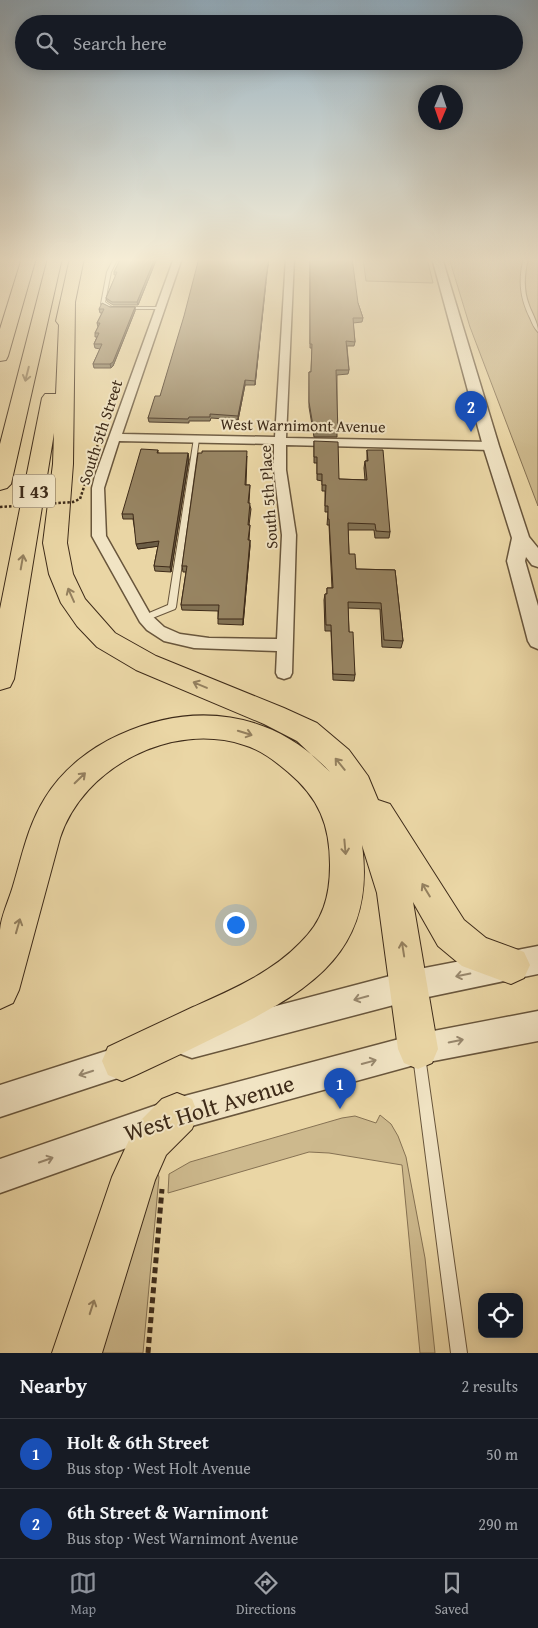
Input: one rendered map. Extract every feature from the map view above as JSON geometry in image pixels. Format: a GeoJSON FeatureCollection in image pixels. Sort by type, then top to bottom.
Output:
{"type":"FeatureCollection","features":[{"type":"Feature","properties":{"kind":"highway"},"geometry":{"type":"LineString","coordinates":[[0,356],[10,321]]}},
{"type":"Feature","properties":{"kind":"highway","name":"I 43"},"geometry":{"type":"LineString","coordinates":[[0,484],[40,321]]}},
{"type":"Feature","properties":{"kind":"highway","name":"I 43"},"geometry":{"type":"LineString","coordinates":[[0,679],[65,321]]}},
{"type":"Feature","properties":{"kind":"highway"},"geometry":{"type":"LineString","coordinates":[[67,321],[63,464],[56,543],[61,574],[74,603],[106,640],[146,663],[274,716],[306,732],[338,759],[375,809],[451,933],[475,953],[524,963]]}},
{"type":"Feature","properties":{"kind":"highway"},"geometry":{"type":"LineString","coordinates":[[0,990],[44,836],[60,801],[78,779],[102,759],[129,743],[164,730],[203,726],[234,729],[266,739],[296,758],[316,778],[334,804],[345,840],[348,882],[341,912],[326,941],[299,972],[266,992],[122,1061]]}},
{"type":"Feature","properties":{"kind":"highway"},"geometry":{"type":"LineString","coordinates":[[357,786],[370,819],[394,893],[418,1049]]}},
{"type":"Feature","properties":{"kind":"highway"},"geometry":{"type":"LineString","coordinates":[[77,1353],[134,1178],[151,1140],[177,1114]]}},
{"type":"Feature","properties":{"kind":"street","name":"South 5th Street"},"geometry":{"type":"LineString","coordinates":[[155,321],[98,488],[99,536],[144,618],[154,629],[169,637],[190,642],[285,645]]}},
{"type":"Feature","properties":{"kind":"street","name":"South 5th Place"},"geometry":{"type":"LineString","coordinates":[[284,673],[289,535],[280,470],[280,441],[287,321]]}},
{"type":"Feature","properties":{"kind":"street"},"geometry":{"type":"LineString","coordinates":[[455,321],[520,538],[538,561]]}},
{"type":"Feature","properties":{"kind":"street","name":"West Warnimont Avenue"},"geometry":{"type":"LineString","coordinates":[[115,437],[491,446]]}},
{"type":"Feature","properties":{"kind":"street"},"geometry":{"type":"LineString","coordinates":[[520,538],[516,561],[538,641]]}},
{"type":"Feature","properties":{"kind":"street"},"geometry":{"type":"LineString","coordinates":[[0,1101],[122,1061],[409,986],[524,963]]}},
{"type":"Feature","properties":{"kind":"street","name":"West Holt Avenue"},"geometry":{"type":"LineString","coordinates":[[0,1176],[177,1114],[418,1049],[538,1026]]}},
{"type":"Feature","properties":{"kind":"street"},"geometry":{"type":"LineString","coordinates":[[495,1033],[538,1041]]}},
{"type":"Feature","properties":{"kind":"lane"},"geometry":{"type":"LineString","coordinates":[[144,618],[172,607],[196,439]]}},
{"type":"Feature","properties":{"kind":"lane"},"geometry":{"type":"LineString","coordinates":[[418,1049],[459,1353]]}},
{"type":"Feature","properties":{"kind":"path"},"geometry":{"type":"LineString","coordinates":[[0,507],[73,502],[80,499],[98,444]]}},
{"type":"Feature","properties":{"kind":"path"},"geometry":{"type":"LineString","coordinates":[[148,1353],[162,1184]]}},
{"type":"Feature","properties":{"kind":"shaded area"},"geometry":{"type":"Polygon","coordinates":[[[468,321],[538,321],[538,506],[468,321]]]}},
{"type":"Feature","properties":{"kind":"shaded area"},"geometry":{"type":"Polygon","coordinates":[[[380,1115],[391,1124],[406,1157],[425,1258],[435,1353],[420,1353],[402,1165],[329,1153],[309,1152],[168,1193],[169,1174],[190,1162],[342,1118],[355,1116],[376,1123],[380,1115]]]}},
{"type":"Feature","properties":{"kind":"shaded area"},"geometry":{"type":"Polygon","coordinates":[[[157,1172],[159,1177],[143,1353],[92,1353],[157,1172]]]}},
{"type":"Feature","properties":{"kind":"building"},"geometry":{"type":"Polygon","coordinates":[[[98,321],[129,321],[113,362],[110,364],[93,364],[102,344],[94,344],[99,333],[95,333],[100,323],[97,323],[98,321]]]}},
{"type":"Feature","properties":{"kind":"building"},"geometry":{"type":"Polygon","coordinates":[[[182,321],[261,321],[255,381],[245,380],[238,416],[210,414],[210,417],[189,417],[188,419],[148,418],[155,396],[160,396],[182,321]]]}},
{"type":"Feature","properties":{"kind":"building"},"geometry":{"type":"Polygon","coordinates":[[[310,321],[353,321],[355,342],[346,341],[349,370],[336,370],[338,432],[314,432],[309,402],[309,372],[311,372],[312,344],[310,344],[310,321]]]}},
{"type":"Feature","properties":{"kind":"building"},"geometry":{"type":"Polygon","coordinates":[[[314,441],[338,442],[339,479],[367,480],[365,461],[368,461],[367,450],[383,450],[390,532],[376,531],[375,524],[348,523],[349,554],[355,554],[356,569],[395,570],[403,641],[384,640],[381,603],[348,602],[349,632],[353,632],[355,675],[333,674],[331,625],[326,625],[325,594],[327,594],[327,588],[333,588],[328,506],[325,506],[326,485],[322,485],[322,474],[317,474],[317,457],[314,457],[314,441]]]}},
{"type":"Feature","properties":{"kind":"building"},"geometry":{"type":"Polygon","coordinates":[[[141,449],[158,450],[157,453],[188,453],[170,567],[154,566],[159,541],[136,544],[133,514],[122,514],[141,449]]]}},
{"type":"Feature","properties":{"kind":"building"},"geometry":{"type":"Polygon","coordinates":[[[202,451],[247,451],[245,485],[250,485],[248,540],[250,540],[243,619],[218,619],[219,605],[181,605],[187,566],[182,566],[198,453],[202,453],[202,451]]]}},
{"type":"Feature","properties":{"kind":"place","name":"6th Street & Warnimont"},"geometry":{"type":"Point","coordinates":[471,432]}},
{"type":"Feature","properties":{"kind":"place","name":"Holt & 6th Street"},"geometry":{"type":"Point","coordinates":[340,1109]}}]}
